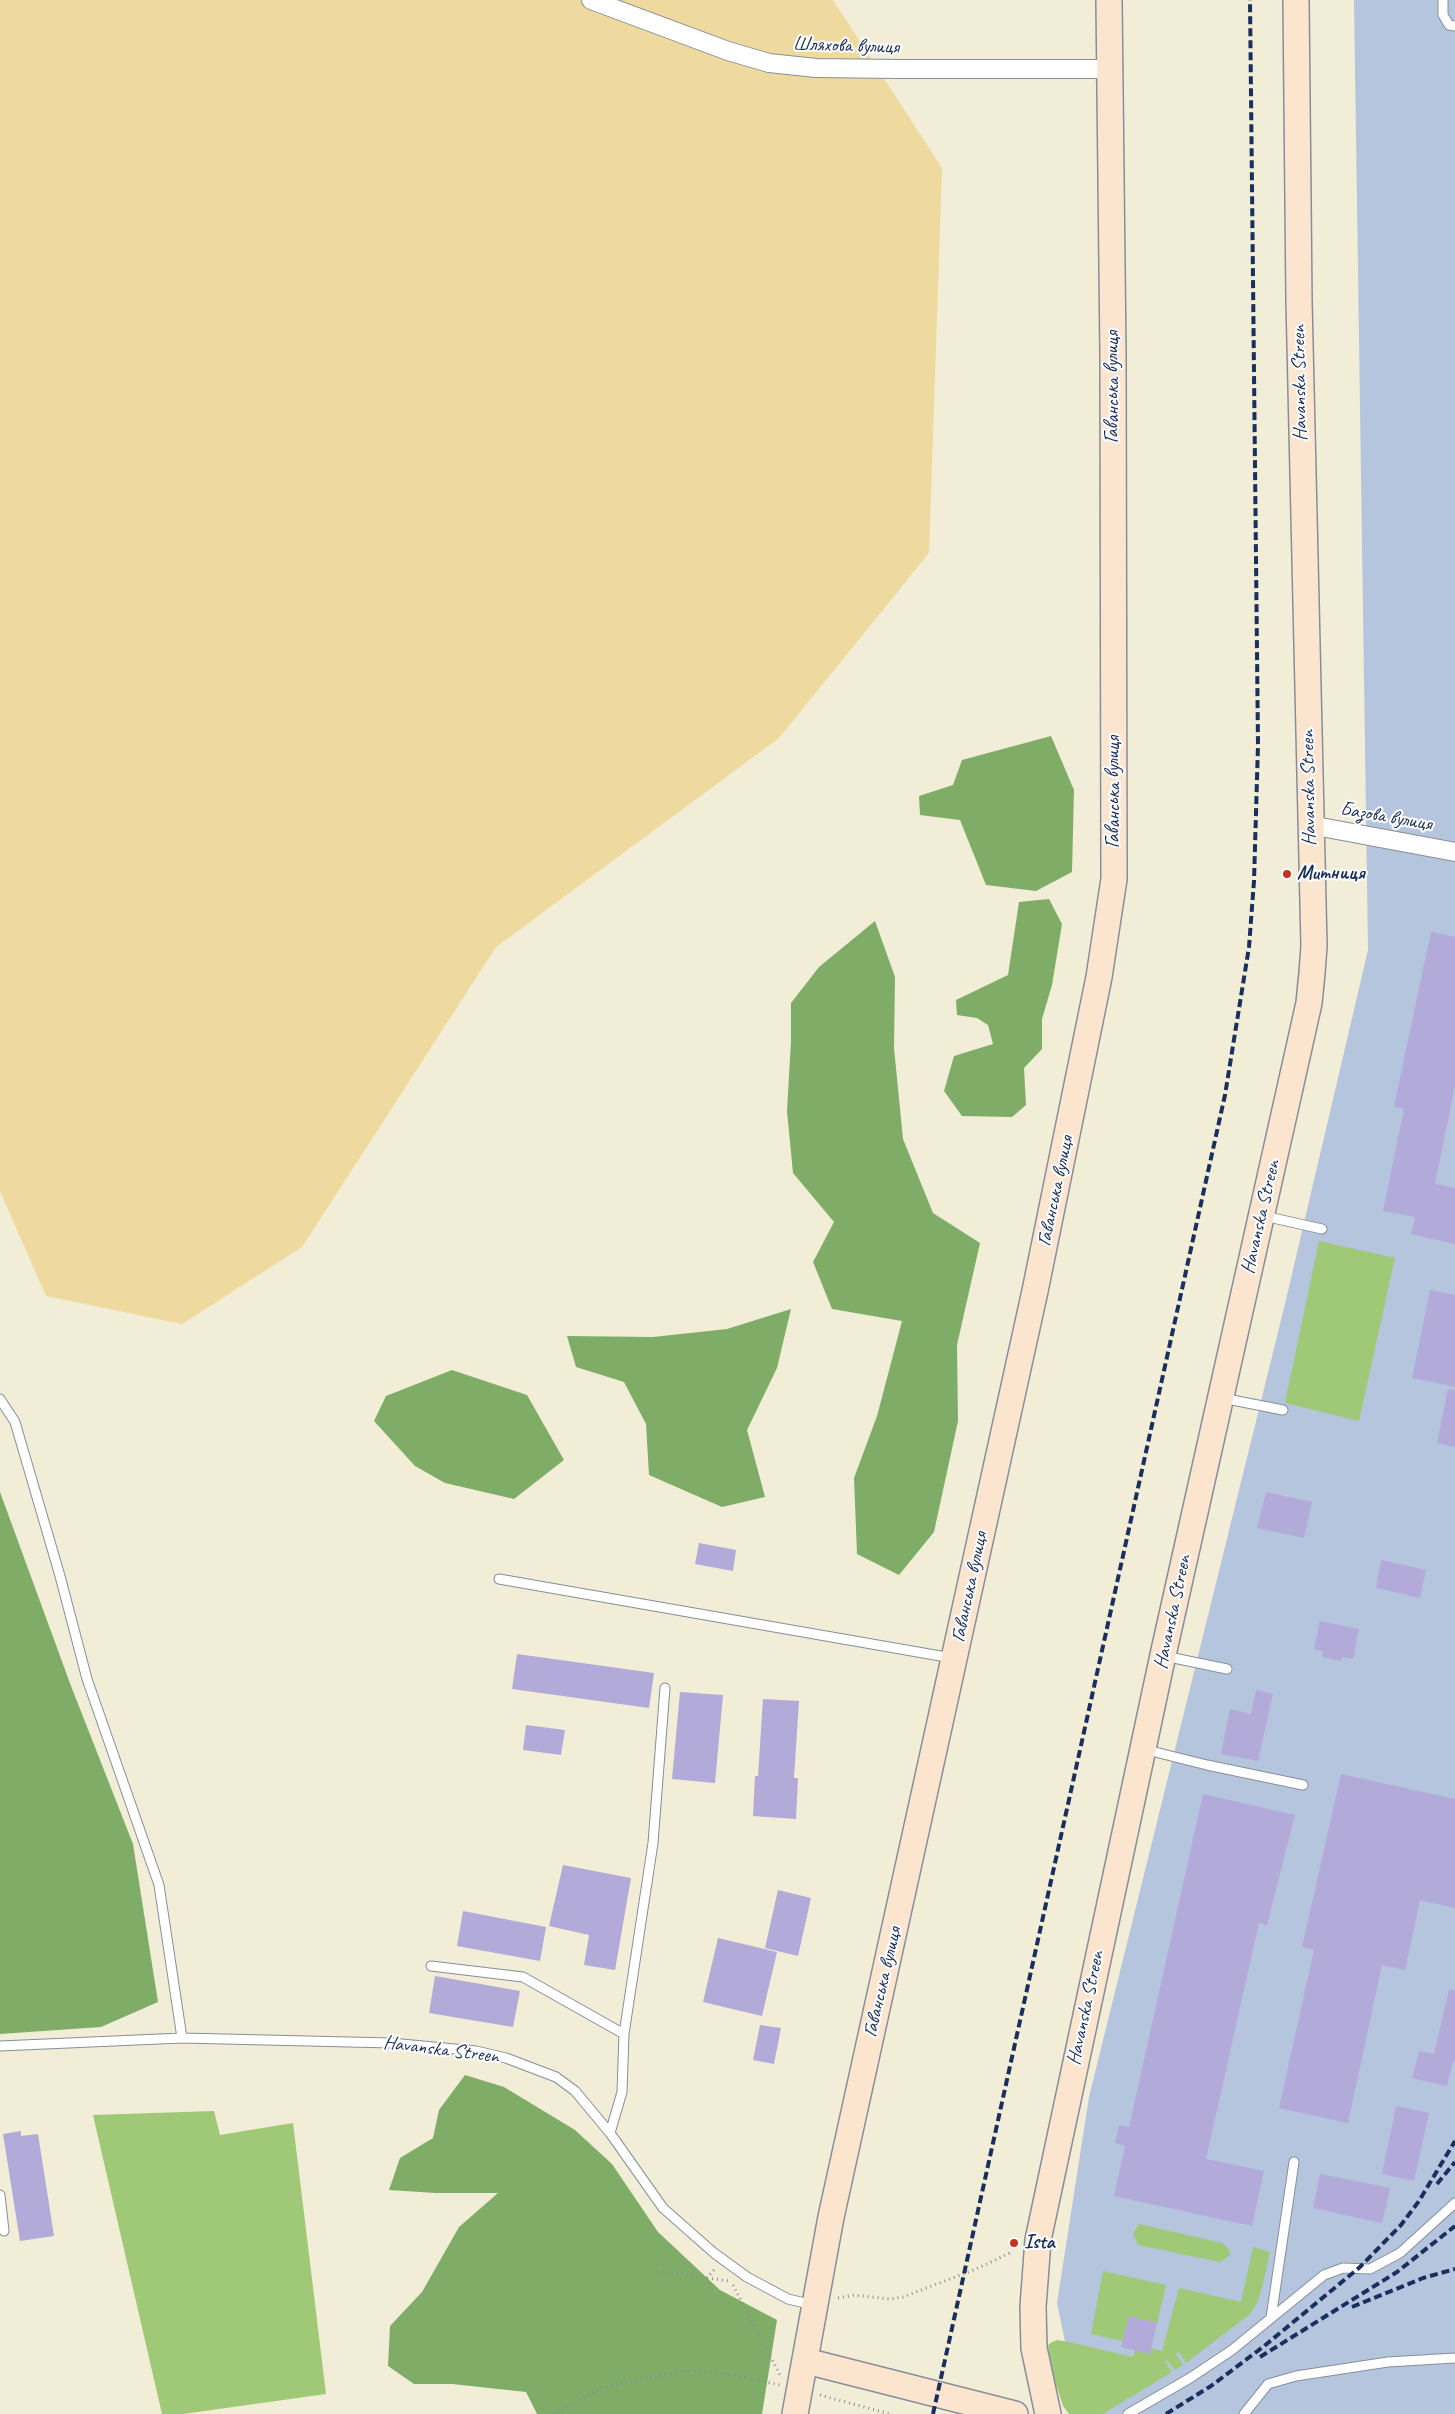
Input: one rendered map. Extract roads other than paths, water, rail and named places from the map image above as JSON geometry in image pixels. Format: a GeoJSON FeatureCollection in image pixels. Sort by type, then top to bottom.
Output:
{"type":"FeatureCollection","features":[{"type":"Feature","properties":{"kind":"street","name":"Шляхова вулиця"},"geometry":{"type":"LineString","coordinates":[[591,0],[728,51],[768,63],[816,68],[1110,69]]}},
{"type":"Feature","properties":{"kind":"street","name":"Гаванська вулиця"},"geometry":{"type":"LineString","coordinates":[[806,2361],[830,2218],[1035,1291],[1099,978],[1114,879],[1113,355],[1109,0]]}},
{"type":"Feature","properties":{"kind":"street","name":"Havanska Streen"},"geometry":{"type":"LineString","coordinates":[[1048,2414],[1034,2348],[1033,2307],[1038,2240],[1163,1655],[1309,1003],[1314,946],[1299,301],[1296,0]]}},
{"type":"Feature","properties":{"kind":"street","name":"Базова вулиця"},"geometry":{"type":"LineString","coordinates":[[1310,825],[1455,852]]}},
{"type":"Feature","properties":{"kind":"street"},"geometry":{"type":"LineString","coordinates":[[795,2414],[789,2387],[806,2361],[1015,2414]]}},
{"type":"Feature","properties":{"kind":"lane"},"geometry":{"type":"LineString","coordinates":[[1443,0],[1443,15],[1449,25],[1455,26]]}},
{"type":"Feature","properties":{"kind":"lane"},"geometry":{"type":"LineString","coordinates":[[1262,1216],[1322,1229]]}},
{"type":"Feature","properties":{"kind":"lane"},"geometry":{"type":"LineString","coordinates":[[1221,1397],[1283,1410]]}},
{"type":"Feature","properties":{"kind":"lane"},"geometry":{"type":"LineString","coordinates":[[0,1399],[15,1422],[60,1576],[86,1679],[159,1885],[182,2038]]}},
{"type":"Feature","properties":{"kind":"lane"},"geometry":{"type":"LineString","coordinates":[[499,1579],[955,1658]]}},
{"type":"Feature","properties":{"kind":"lane"},"geometry":{"type":"LineString","coordinates":[[1163,1655],[1227,1669]]}},
{"type":"Feature","properties":{"kind":"lane"},"geometry":{"type":"LineString","coordinates":[[610,2133],[622,2092],[624,2034],[653,1843],[665,1688]]}},
{"type":"Feature","properties":{"kind":"lane"},"geometry":{"type":"LineString","coordinates":[[1143,1749],[1207,1766],[1303,1786]]}},
{"type":"Feature","properties":{"kind":"lane"},"geometry":{"type":"LineString","coordinates":[[431,1966],[523,1977],[624,2034]]}},
{"type":"Feature","properties":{"kind":"lane","name":"Havanska Streen"},"geometry":{"type":"LineString","coordinates":[[2,2046],[182,2038],[391,2043],[484,2052],[506,2058],[556,2077],[575,2091],[610,2133],[663,2208],[722,2258],[747,2277],[788,2299],[815,2306]]}},
{"type":"Feature","properties":{"kind":"lane"},"geometry":{"type":"LineString","coordinates":[[0,2056],[2,2046]]}},
{"type":"Feature","properties":{"kind":"lane"},"geometry":{"type":"LineString","coordinates":[[1271,2318],[1294,2162]]}},
{"type":"Feature","properties":{"kind":"lane"},"geometry":{"type":"LineString","coordinates":[[0,2195],[4,2230]]}},
{"type":"Feature","properties":{"kind":"lane"},"geometry":{"type":"LineString","coordinates":[[1128,2414],[1190,2378],[1232,2350],[1324,2275],[1343,2268],[1370,2269],[1400,2253],[1455,2203]]}},
{"type":"Feature","properties":{"kind":"lane"},"geometry":{"type":"LineString","coordinates":[[1244,2414],[1268,2384],[1296,2376],[1388,2362],[1455,2358]]}},
{"type":"Feature","properties":{"kind":"railway"},"geometry":{"type":"LineString","coordinates":[[933,2414],[1225,1095],[1249,947],[1254,881],[1258,745],[1250,0]]}},
{"type":"Feature","properties":{"kind":"railway"},"geometry":{"type":"LineString","coordinates":[[1166,2414],[1211,2386],[1263,2347],[1360,2267],[1401,2225],[1419,2201],[1455,2141]]}},
{"type":"Feature","properties":{"kind":"railway"},"geometry":{"type":"LineString","coordinates":[[1437,2184],[1455,2162]]}},
{"type":"Feature","properties":{"kind":"railway"},"geometry":{"type":"LineString","coordinates":[[1260,2357],[1397,2272],[1455,2226]]}},
{"type":"Feature","properties":{"kind":"railway"},"geometry":{"type":"LineString","coordinates":[[1352,2307],[1423,2278],[1455,2269]]}},
{"type":"Feature","properties":{"kind":"place","name":"Митниця"},"geometry":{"type":"Point","coordinates":[1287,874]}},
{"type":"Feature","properties":{"kind":"place","name":"Ista"},"geometry":{"type":"Point","coordinates":[1014,2243]}}]}
